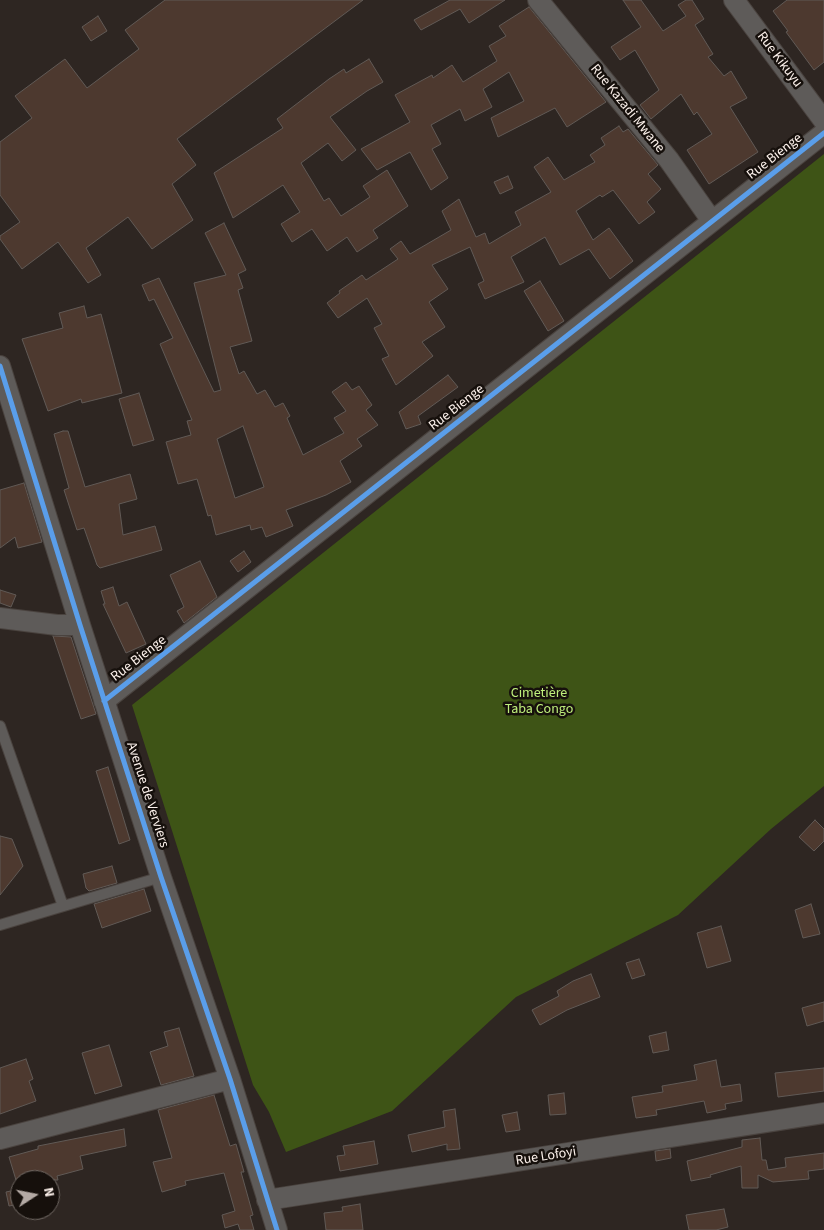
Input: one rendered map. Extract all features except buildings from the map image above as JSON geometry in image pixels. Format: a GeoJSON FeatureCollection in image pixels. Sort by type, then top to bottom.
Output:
{"type":"FeatureCollection","features":[{"type":"Feature","properties":{"kind":"street","name":"Rue Kazadi Mwane"},"geometry":{"type":"LineString","coordinates":[[538,0],[669,160],[712,221]]}},
{"type":"Feature","properties":{"kind":"street","name":"Rue Kikuyu"},"geometry":{"type":"LineString","coordinates":[[734,0],[824,121]]}},
{"type":"Feature","properties":{"kind":"street","name":"Rue Bienge"},"geometry":{"type":"LineString","coordinates":[[104,701],[824,133]]}},
{"type":"Feature","properties":{"kind":"street","name":"Avenue de Verviers"},"geometry":{"type":"LineString","coordinates":[[0,366],[104,701],[230,1080],[277,1230]]}},
{"type":"Feature","properties":{"kind":"street"},"geometry":{"type":"LineString","coordinates":[[0,618],[57,625],[80,625]]}},
{"type":"Feature","properties":{"kind":"street"},"geometry":{"type":"LineString","coordinates":[[0,1139],[230,1080]]}},
{"type":"Feature","properties":{"kind":"street","name":"Rue Lofoyi"},"geometry":{"type":"LineString","coordinates":[[267,1200],[824,1114]]}},
{"type":"Feature","properties":{"kind":"lane"},"geometry":{"type":"LineString","coordinates":[[0,726],[63,906]]}},
{"type":"Feature","properties":{"kind":"lane"},"geometry":{"type":"LineString","coordinates":[[0,925],[161,877]]}},
{"type":"Feature","properties":{"kind":"green space","name":"Cimetière Taba Congo"},"geometry":{"type":"Polygon","coordinates":[[[824,154],[824,786],[771,829],[678,915],[516,997],[392,1111],[286,1152],[269,1112],[253,1085],[132,705],[824,154]]]}},
{"type":"Feature","properties":{"kind":"cycle path"},"geometry":{"type":"LineString","coordinates":[[104,701],[824,133]]}},
{"type":"Feature","properties":{"kind":"cycle path"},"geometry":{"type":"LineString","coordinates":[[0,366],[80,625],[161,877],[230,1079],[277,1230]]}}]}
